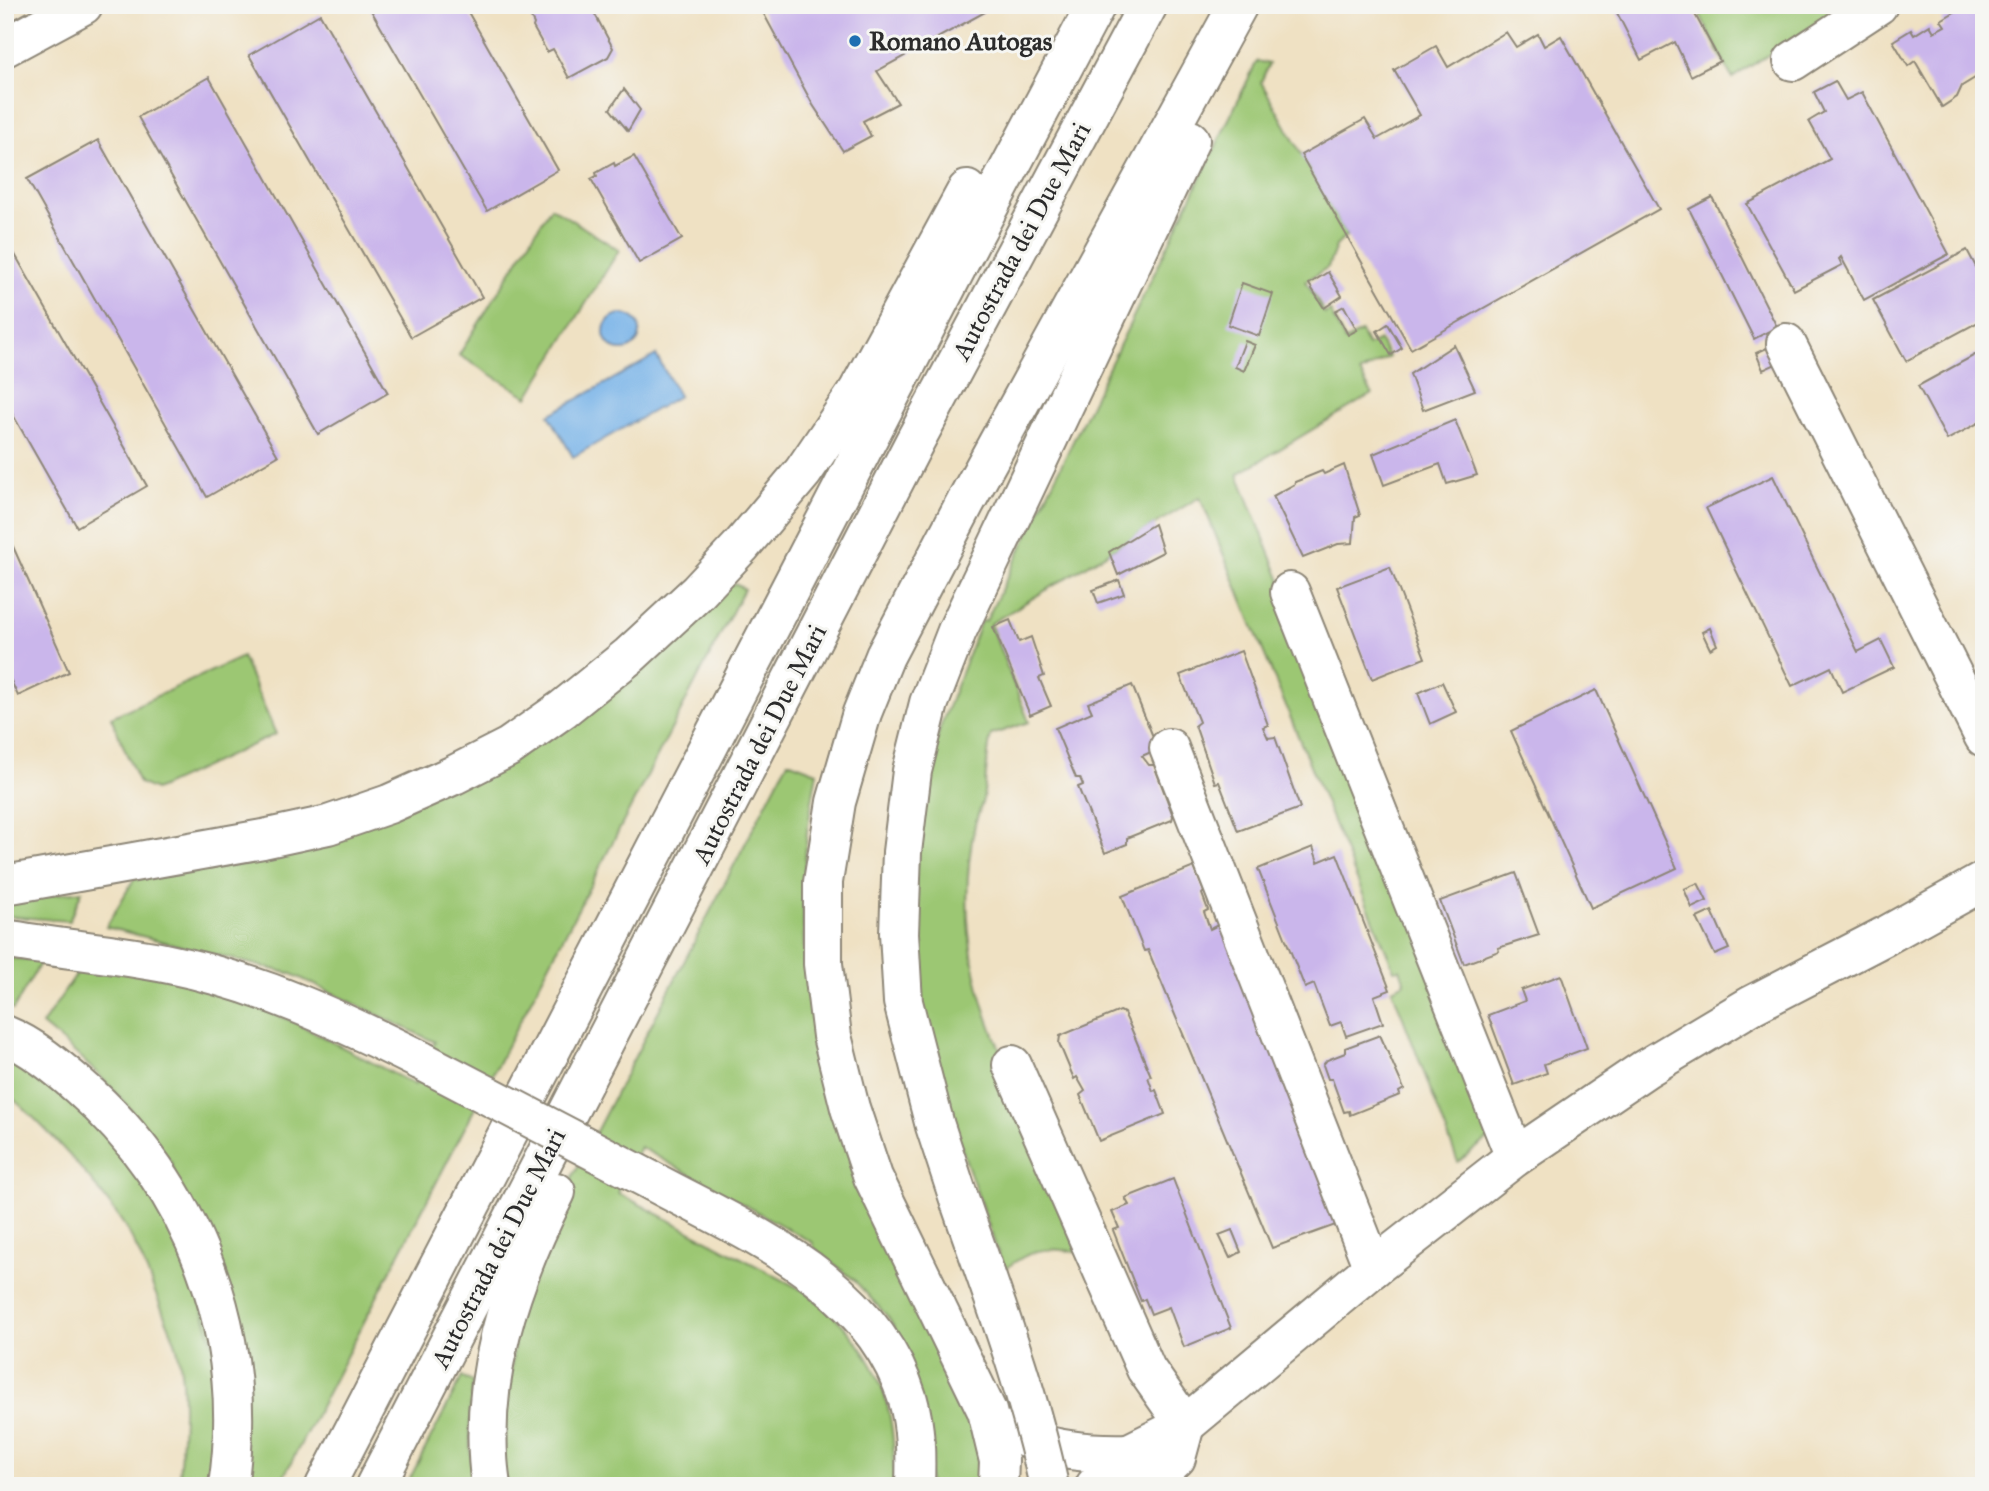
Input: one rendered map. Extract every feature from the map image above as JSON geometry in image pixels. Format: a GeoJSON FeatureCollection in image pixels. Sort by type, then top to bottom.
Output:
{"type":"FeatureCollection","features":[{"type":"Feature","properties":{"kind":"main road"},"geometry":{"type":"LineString","coordinates":[[5,47],[83,5]]}},
{"type":"Feature","properties":{"kind":"main road"},"geometry":{"type":"LineString","coordinates":[[5,885],[276,837],[328,825],[389,804],[509,747],[564,709],[630,655],[697,593],[741,546],[803,472],[835,427],[865,379],[1019,93],[1072,5]]}},
{"type":"Feature","properties":{"kind":"main road","name":"Autostrada dei Due Mari"},"geometry":{"type":"LineString","coordinates":[[325,1486],[927,324],[1096,5]]}},
{"type":"Feature","properties":{"kind":"main road","name":"Autostrada dei Due Mari"},"geometry":{"type":"LineString","coordinates":[[375,1486],[998,283],[1147,5]]}},
{"type":"Feature","properties":{"kind":"main road"},"geometry":{"type":"LineString","coordinates":[[998,1486],[999,1461],[987,1410],[873,1177],[850,1108],[832,1036],[823,964],[823,882],[836,802],[862,713],[886,656],[992,454],[1238,5]]}},
{"type":"Feature","properties":{"kind":"main road"},"geometry":{"type":"LineString","coordinates":[[1049,1486],[1037,1429],[1016,1361],[935,1126],[903,1002],[899,933],[901,866],[912,771],[929,703],[957,631],[1254,5]]}},
{"type":"Feature","properties":{"kind":"main road"},"geometry":{"type":"LineString","coordinates":[[1793,61],[1878,5]]}},
{"type":"Feature","properties":{"kind":"main road"},"geometry":{"type":"LineString","coordinates":[[491,1486],[488,1422],[492,1374],[501,1328],[525,1257],[615,1075],[751,815],[998,283]]}},
{"type":"Feature","properties":{"kind":"main road"},"geometry":{"type":"LineString","coordinates":[[1786,343],[1984,737]]}},
{"type":"Feature","properties":{"kind":"main road"},"geometry":{"type":"LineString","coordinates":[[1290,592],[1516,1157]]}},
{"type":"Feature","properties":{"kind":"main road"},"geometry":{"type":"LineString","coordinates":[[1169,748],[1373,1268]]}},
{"type":"Feature","properties":{"kind":"main road"},"geometry":{"type":"LineString","coordinates":[[1095,1486],[1137,1469],[1185,1425],[1373,1268],[1516,1157],[1645,1069],[1752,1005],[1984,881]]}},
{"type":"Feature","properties":{"kind":"main road"},"geometry":{"type":"LineString","coordinates":[[13,943],[96,951],[169,964],[269,992],[317,1011],[422,1061],[794,1259],[838,1292],[858,1312],[888,1354],[908,1402],[914,1430],[915,1486]]}},
{"type":"Feature","properties":{"kind":"main road"},"geometry":{"type":"LineString","coordinates":[[5,1035],[17,1039],[58,1068],[96,1101],[139,1149],[174,1201],[199,1250],[215,1294],[229,1352],[233,1401],[228,1486]]}},
{"type":"Feature","properties":{"kind":"main road"},"geometry":{"type":"LineString","coordinates":[[1012,1065],[1146,1369],[1185,1425]]}},
{"type":"Feature","properties":{"kind":"main road"},"geometry":{"type":"LineString","coordinates":[[987,1410],[1019,1435],[1051,1447],[1106,1454],[1137,1469]]}},
{"type":"Feature","properties":{"kind":"green space"},"geometry":{"type":"Polygon","coordinates":[[[1695,5],[1846,5],[1732,78],[1695,5]]]}},
{"type":"Feature","properties":{"kind":"green space"},"geometry":{"type":"Polygon","coordinates":[[[1257,61],[1269,64],[1261,82],[1347,235],[1336,246],[1328,267],[1306,281],[1325,314],[1330,311],[1345,341],[1361,332],[1368,346],[1379,340],[1389,357],[1360,373],[1372,394],[1238,474],[1501,1129],[1458,1162],[1392,989],[1405,983],[1400,969],[1394,970],[1200,497],[990,624],[1029,722],[991,735],[967,888],[971,950],[985,1010],[1078,1252],[1057,1249],[1030,1253],[1004,1270],[948,1109],[921,1011],[915,871],[931,763],[940,728],[981,621],[986,621],[1257,61]]]}},
{"type":"Feature","properties":{"kind":"green space"},"geometry":{"type":"Polygon","coordinates":[[[551,207],[619,250],[528,397],[459,355],[551,207]]]}},
{"type":"Feature","properties":{"kind":"green space"},"geometry":{"type":"Polygon","coordinates":[[[736,584],[744,589],[279,1486],[242,1486],[172,1164],[113,1089],[42,1025],[83,964],[180,979],[290,1020],[415,1085],[435,1042],[292,974],[106,927],[134,879],[230,865],[324,844],[728,585],[736,584]]]}},
{"type":"Feature","properties":{"kind":"green space"},"geometry":{"type":"Polygon","coordinates":[[[242,657],[276,734],[155,790],[139,783],[111,717],[242,657]]]}},
{"type":"Feature","properties":{"kind":"green space"},"geometry":{"type":"Polygon","coordinates":[[[788,761],[817,772],[807,831],[803,891],[804,950],[964,1393],[981,1446],[983,1486],[930,1486],[909,1353],[888,1317],[853,1279],[814,1248],[813,1243],[640,1147],[618,1193],[808,1293],[850,1333],[878,1377],[886,1401],[892,1427],[893,1486],[504,1486],[502,1456],[517,1316],[573,1176],[788,761]]]}},
{"type":"Feature","properties":{"kind":"green space"},"geometry":{"type":"Polygon","coordinates":[[[82,891],[69,921],[5,916],[5,900],[82,891]]]}},
{"type":"Feature","properties":{"kind":"green space"},"geometry":{"type":"Polygon","coordinates":[[[5,958],[42,960],[13,1010],[5,1006],[5,958]]]}},
{"type":"Feature","properties":{"kind":"green space"},"geometry":{"type":"Polygon","coordinates":[[[5,1046],[84,1104],[180,1231],[217,1358],[211,1486],[178,1486],[183,1402],[181,1368],[173,1335],[136,1247],[126,1228],[86,1174],[54,1138],[5,1092],[5,1046]]]}},
{"type":"Feature","properties":{"kind":"green space"},"geometry":{"type":"Polygon","coordinates":[[[462,1377],[473,1382],[470,1434],[474,1486],[406,1486],[462,1377]]]}},
{"type":"Feature","properties":{"kind":"water"},"geometry":{"type":"Polygon","coordinates":[[[622,314],[635,319],[640,332],[635,345],[622,350],[609,345],[604,332],[609,319],[622,314]]]}},
{"type":"Feature","properties":{"kind":"water"},"geometry":{"type":"Polygon","coordinates":[[[656,355],[679,396],[573,457],[549,415],[656,355]]]}},
{"type":"Feature","properties":{"kind":"building"},"geometry":{"type":"Polygon","coordinates":[[[368,5],[464,5],[558,170],[487,211],[368,5]]]}},
{"type":"Feature","properties":{"kind":"building"},"geometry":{"type":"Polygon","coordinates":[[[543,5],[590,5],[613,48],[608,57],[569,78],[553,49],[547,52],[533,27],[532,14],[543,5]]]}},
{"type":"Feature","properties":{"kind":"building","name":"Romano Autogas"},"geometry":{"type":"Polygon","coordinates":[[[759,5],[982,5],[985,12],[877,71],[898,103],[863,121],[871,136],[843,151],[813,105],[759,5]]]}},
{"type":"Feature","properties":{"kind":"building"},"geometry":{"type":"Polygon","coordinates":[[[1613,5],[1690,5],[1720,61],[1691,76],[1675,42],[1641,60],[1613,5]]]}},
{"type":"Feature","properties":{"kind":"building"},"geometry":{"type":"Polygon","coordinates":[[[1953,5],[1976,5],[1984,18],[1984,78],[1975,78],[1962,86],[1957,97],[1942,107],[1915,61],[1908,66],[1893,41],[1911,30],[1914,35],[1930,25],[1934,32],[1945,26],[1941,20],[1956,11],[1953,5]]]}},
{"type":"Feature","properties":{"kind":"building"},"geometry":{"type":"Polygon","coordinates":[[[320,14],[482,297],[411,337],[249,55],[320,14]]]}},
{"type":"Feature","properties":{"kind":"building"},"geometry":{"type":"Polygon","coordinates":[[[1506,32],[1516,47],[1538,34],[1544,46],[1561,36],[1659,209],[1411,349],[1301,155],[1365,119],[1377,139],[1420,115],[1394,70],[1436,46],[1448,67],[1506,32]]]}},
{"type":"Feature","properties":{"kind":"building"},"geometry":{"type":"Polygon","coordinates":[[[209,77],[388,393],[318,434],[138,117],[209,77]]]}},
{"type":"Feature","properties":{"kind":"building"},"geometry":{"type":"Polygon","coordinates":[[[1835,81],[1846,100],[1862,92],[1949,254],[1864,300],[1841,257],[1839,259],[1842,265],[1794,290],[1747,204],[1830,159],[1809,121],[1824,112],[1814,92],[1835,81]]]}},
{"type":"Feature","properties":{"kind":"building"},"geometry":{"type":"Polygon","coordinates":[[[624,89],[640,110],[628,131],[610,109],[624,89]]]}},
{"type":"Feature","properties":{"kind":"building"},"geometry":{"type":"Polygon","coordinates":[[[98,140],[278,456],[207,497],[27,179],[98,140]]]}},
{"type":"Feature","properties":{"kind":"building"},"geometry":{"type":"Polygon","coordinates":[[[634,156],[682,239],[639,263],[591,179],[614,163],[615,166],[634,156]]]}},
{"type":"Feature","properties":{"kind":"building"},"geometry":{"type":"Polygon","coordinates":[[[1712,197],[1777,327],[1754,339],[1689,209],[1712,197]]]}},
{"type":"Feature","properties":{"kind":"building"},"geometry":{"type":"Polygon","coordinates":[[[5,237],[147,486],[77,527],[5,401],[5,237]]]}},
{"type":"Feature","properties":{"kind":"building"},"geometry":{"type":"Polygon","coordinates":[[[1967,250],[1984,282],[1984,319],[1906,361],[1873,300],[1967,250]]]}},
{"type":"Feature","properties":{"kind":"building"},"geometry":{"type":"Polygon","coordinates":[[[1328,272],[1342,296],[1324,308],[1309,284],[1328,272]]]}},
{"type":"Feature","properties":{"kind":"building"},"geometry":{"type":"Polygon","coordinates":[[[1242,283],[1273,294],[1259,336],[1228,325],[1242,283]]]}},
{"type":"Feature","properties":{"kind":"building"},"geometry":{"type":"Polygon","coordinates":[[[1344,306],[1357,330],[1348,335],[1335,311],[1344,306]]]}},
{"type":"Feature","properties":{"kind":"building"},"geometry":{"type":"Polygon","coordinates":[[[1388,324],[1402,348],[1391,355],[1377,331],[1388,324]]]}},
{"type":"Feature","properties":{"kind":"building"},"geometry":{"type":"Polygon","coordinates":[[[1245,341],[1255,345],[1244,371],[1235,367],[1245,341]]]}},
{"type":"Feature","properties":{"kind":"building"},"geometry":{"type":"Polygon","coordinates":[[[1454,345],[1475,390],[1423,410],[1410,374],[1454,345]]]}},
{"type":"Feature","properties":{"kind":"building"},"geometry":{"type":"Polygon","coordinates":[[[1769,347],[1776,364],[1763,370],[1756,353],[1769,347]]]}},
{"type":"Feature","properties":{"kind":"building"},"geometry":{"type":"Polygon","coordinates":[[[1984,350],[1984,420],[1947,440],[1918,386],[1984,350]]]}},
{"type":"Feature","properties":{"kind":"building"},"geometry":{"type":"Polygon","coordinates":[[[1455,420],[1477,475],[1447,484],[1440,464],[1384,485],[1373,454],[1455,420]]]}},
{"type":"Feature","properties":{"kind":"building"},"geometry":{"type":"Polygon","coordinates":[[[1344,465],[1360,515],[1355,517],[1353,543],[1338,544],[1303,558],[1273,496],[1295,482],[1344,465]]]}},
{"type":"Feature","properties":{"kind":"building"},"geometry":{"type":"Polygon","coordinates":[[[1773,476],[1858,652],[1881,640],[1894,667],[1842,692],[1831,667],[1792,686],[1706,508],[1773,476]]]}},
{"type":"Feature","properties":{"kind":"building"},"geometry":{"type":"Polygon","coordinates":[[[1154,524],[1163,552],[1118,575],[1109,552],[1154,524]]]}},
{"type":"Feature","properties":{"kind":"building"},"geometry":{"type":"Polygon","coordinates":[[[11,542],[69,672],[18,696],[5,668],[5,545],[11,542]]]}},
{"type":"Feature","properties":{"kind":"building"},"geometry":{"type":"Polygon","coordinates":[[[1390,567],[1425,658],[1372,679],[1337,587],[1390,567]]]}},
{"type":"Feature","properties":{"kind":"building"},"geometry":{"type":"Polygon","coordinates":[[[1119,580],[1124,594],[1098,603],[1093,590],[1119,580]]]}},
{"type":"Feature","properties":{"kind":"building"},"geometry":{"type":"Polygon","coordinates":[[[1010,620],[1019,642],[1031,637],[1044,676],[1039,678],[1051,706],[1030,715],[993,627],[1010,620]]]}},
{"type":"Feature","properties":{"kind":"building"},"geometry":{"type":"Polygon","coordinates":[[[1710,628],[1717,645],[1710,649],[1702,632],[1710,628]]]}},
{"type":"Feature","properties":{"kind":"building"},"geometry":{"type":"Polygon","coordinates":[[[1241,651],[1268,725],[1263,727],[1268,738],[1275,737],[1300,808],[1238,831],[1219,782],[1215,783],[1195,725],[1199,722],[1180,675],[1241,651]]]}},
{"type":"Feature","properties":{"kind":"building"},"geometry":{"type":"Polygon","coordinates":[[[1442,682],[1456,712],[1430,724],[1418,693],[1442,682]]]}},
{"type":"Feature","properties":{"kind":"building"},"geometry":{"type":"Polygon","coordinates":[[[1132,685],[1158,749],[1142,756],[1149,765],[1154,765],[1173,816],[1172,820],[1127,838],[1127,844],[1105,853],[1078,787],[1083,785],[1080,778],[1076,778],[1055,728],[1092,712],[1088,703],[1132,685]]]}},
{"type":"Feature","properties":{"kind":"building"},"geometry":{"type":"Polygon","coordinates":[[[1596,690],[1677,868],[1591,908],[1511,731],[1596,690]]]}},
{"type":"Feature","properties":{"kind":"building"},"geometry":{"type":"Polygon","coordinates":[[[1313,847],[1318,862],[1337,854],[1390,990],[1374,996],[1383,1023],[1346,1036],[1341,1022],[1330,1026],[1314,984],[1305,988],[1258,869],[1313,847]]]}},
{"type":"Feature","properties":{"kind":"building"},"geometry":{"type":"Polygon","coordinates":[[[1194,867],[1204,892],[1202,894],[1208,910],[1204,912],[1210,929],[1222,923],[1344,1222],[1272,1248],[1148,950],[1144,951],[1122,896],[1194,867]]]}},
{"type":"Feature","properties":{"kind":"building"},"geometry":{"type":"Polygon","coordinates":[[[1516,873],[1539,935],[1498,948],[1499,951],[1464,964],[1440,901],[1516,873]]]}},
{"type":"Feature","properties":{"kind":"building"},"geometry":{"type":"Polygon","coordinates":[[[1698,883],[1707,901],[1692,908],[1684,889],[1698,883]]]}},
{"type":"Feature","properties":{"kind":"building"},"geometry":{"type":"Polygon","coordinates":[[[1712,911],[1729,949],[1715,955],[1697,918],[1712,911]]]}},
{"type":"Feature","properties":{"kind":"building"},"geometry":{"type":"Polygon","coordinates":[[[1561,975],[1587,1048],[1544,1064],[1547,1073],[1514,1085],[1488,1015],[1525,1001],[1521,990],[1561,975]]]}},
{"type":"Feature","properties":{"kind":"building"},"geometry":{"type":"Polygon","coordinates":[[[1120,1011],[1124,1013],[1131,1028],[1151,1076],[1148,1077],[1153,1091],[1156,1090],[1165,1114],[1099,1141],[1080,1095],[1085,1091],[1077,1077],[1074,1079],[1059,1043],[1060,1036],[1120,1011]]]}},
{"type":"Feature","properties":{"kind":"building"},"geometry":{"type":"Polygon","coordinates":[[[1380,1035],[1404,1089],[1399,1092],[1400,1095],[1350,1115],[1349,1111],[1344,1112],[1332,1079],[1328,1079],[1323,1065],[1327,1060],[1345,1053],[1345,1048],[1380,1035]]]}},
{"type":"Feature","properties":{"kind":"building"},"geometry":{"type":"Polygon","coordinates":[[[1173,1179],[1231,1328],[1184,1347],[1169,1307],[1151,1314],[1145,1299],[1141,1301],[1113,1230],[1119,1228],[1112,1212],[1129,1205],[1125,1198],[1173,1179]]]}},
{"type":"Feature","properties":{"kind":"building"},"geometry":{"type":"Polygon","coordinates":[[[1232,1230],[1241,1252],[1230,1258],[1219,1235],[1232,1230]]]}},
{"type":"Feature","properties":{"kind":"place","name":"Romano Autogas"},"geometry":{"type":"Point","coordinates":[855,41]}}]}
